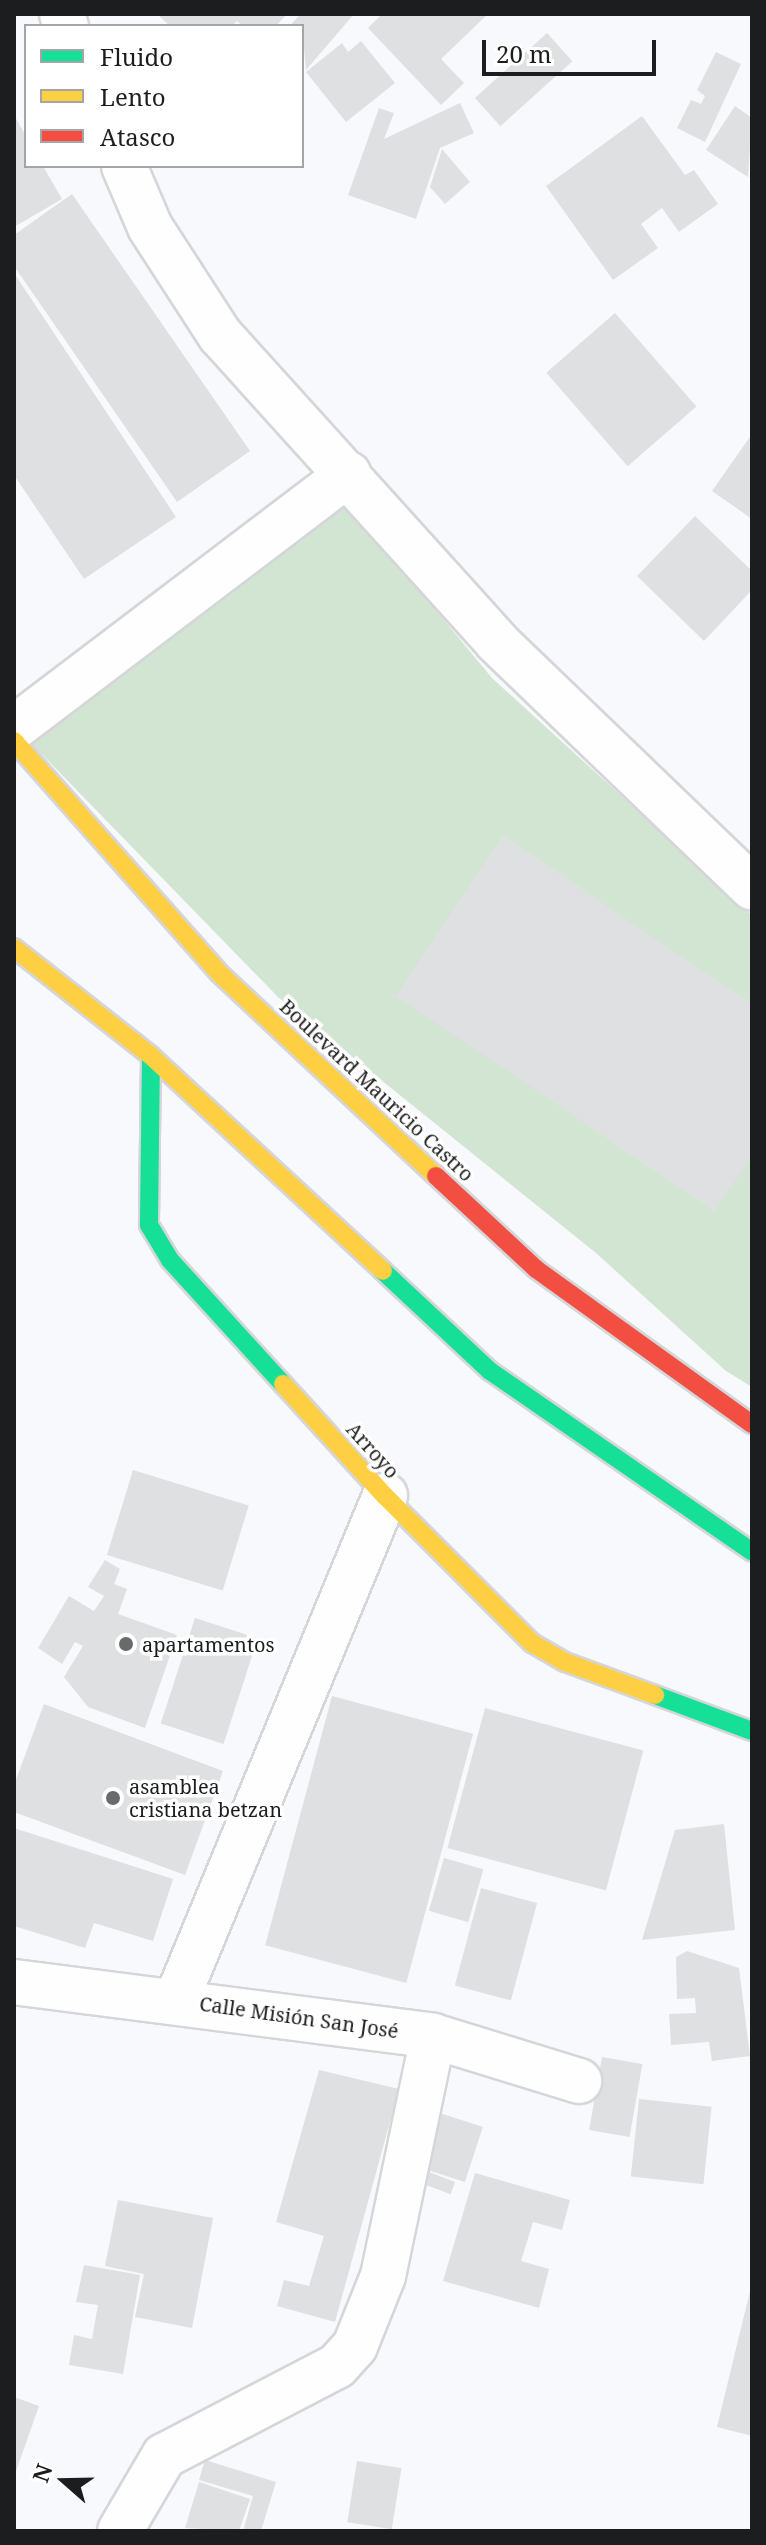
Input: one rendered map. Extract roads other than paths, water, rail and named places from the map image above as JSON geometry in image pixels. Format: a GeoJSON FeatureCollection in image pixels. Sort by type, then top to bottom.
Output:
{"type":"FeatureCollection","features":[{"type":"Feature","properties":{"kind":"main road","name":"Boulevard Mauricio Castro"},"geometry":{"type":"LineString","coordinates":[[14,741],[219,973],[536,1269],[752,1424]]}},
{"type":"Feature","properties":{"kind":"main road"},"geometry":{"type":"LineString","coordinates":[[14,948],[151,1056],[490,1371],[752,1552]]}},
{"type":"Feature","properties":{"kind":"main road","name":"Arroyo"},"geometry":{"type":"LineString","coordinates":[[151,1056],[149,1225],[170,1260],[385,1496],[532,1643],[565,1662],[752,1731]]}},
{"type":"Feature","properties":{"kind":"street"},"geometry":{"type":"LineString","coordinates":[[125,168],[150,227],[220,335],[349,474],[497,642],[752,887]]}},
{"type":"Feature","properties":{"kind":"street"},"geometry":{"type":"LineString","coordinates":[[14,728],[349,474]]}},
{"type":"Feature","properties":{"kind":"street"},"geometry":{"type":"LineString","coordinates":[[176,2001],[385,1496]]}},
{"type":"Feature","properties":{"kind":"street","name":"Calle Misión San José"},"geometry":{"type":"LineString","coordinates":[[14,1982],[433,2036],[579,2081]]}},
{"type":"Feature","properties":{"kind":"street"},"geometry":{"type":"LineString","coordinates":[[120,2531],[164,2456],[337,2366],[355,2346],[383,2276],[433,2036]]}},
{"type":"Feature","properties":{"kind":"place","name":"apartamentos"},"geometry":{"type":"Point","coordinates":[126,1644]}},
{"type":"Feature","properties":{"kind":"place","name":"asamblea cristiana betzan"},"geometry":{"type":"Point","coordinates":[113,1798]}}]}
